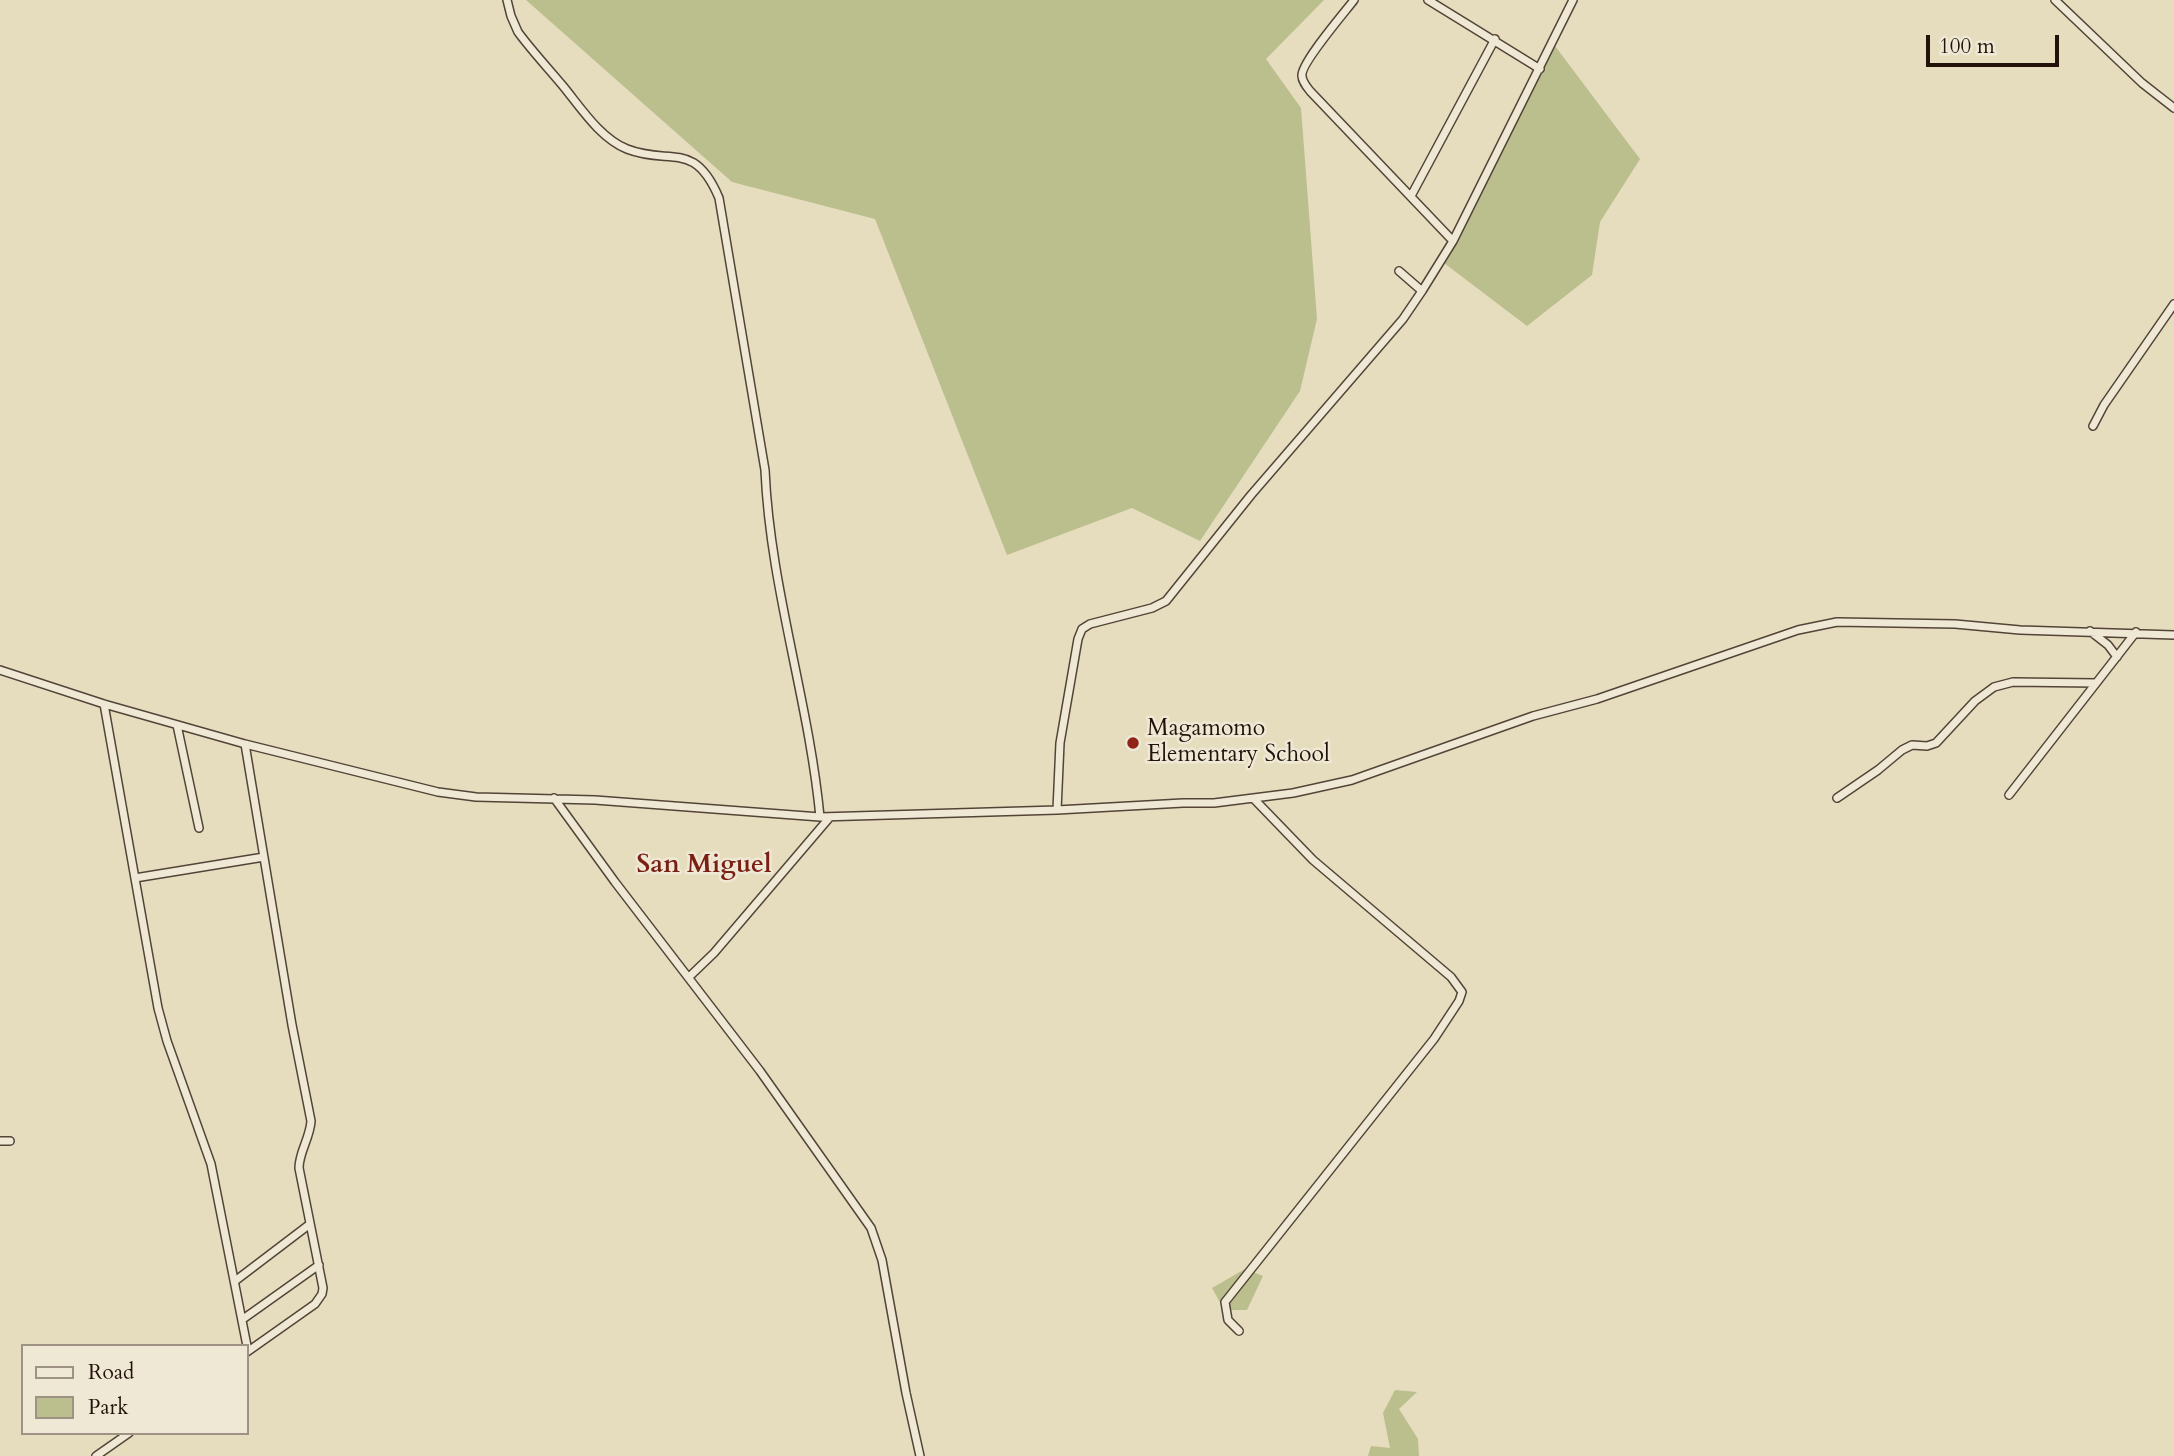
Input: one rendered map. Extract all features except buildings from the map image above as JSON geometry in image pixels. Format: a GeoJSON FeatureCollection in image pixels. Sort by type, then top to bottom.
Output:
{"type":"FeatureCollection","features":[{"type":"Feature","properties":{"kind":"street"},"geometry":{"type":"LineString","coordinates":[[507,0],[518,32],[593,123],[614,142],[640,153],[680,156],[694,163],[713,185],[719,198],[765,470],[766,495],[781,592],[816,767],[820,817]]}},
{"type":"Feature","properties":{"kind":"street"},"geometry":{"type":"LineString","coordinates":[[1354,0],[1309,59],[1302,70],[1302,76],[1310,90],[1453,241]]}},
{"type":"Feature","properties":{"kind":"street"},"geometry":{"type":"LineString","coordinates":[[1428,0],[1540,69]]}},
{"type":"Feature","properties":{"kind":"street"},"geometry":{"type":"LineString","coordinates":[[1057,810],[1060,743],[1078,639],[1083,629],[1090,624],[1152,608],[1166,601],[1251,495],[1403,319],[1453,241],[1573,0]]}},
{"type":"Feature","properties":{"kind":"street"},"geometry":{"type":"LineString","coordinates":[[2055,0],[2142,83],[2174,108]]}},
{"type":"Feature","properties":{"kind":"street"},"geometry":{"type":"LineString","coordinates":[[1411,196],[1495,39]]}},
{"type":"Feature","properties":{"kind":"street"},"geometry":{"type":"LineString","coordinates":[[1399,271],[1422,291]]}},
{"type":"Feature","properties":{"kind":"street"},"geometry":{"type":"LineString","coordinates":[[2094,426],[2104,405],[2174,304]]}},
{"type":"Feature","properties":{"kind":"street"},"geometry":{"type":"LineString","coordinates":[[0,670],[104,704],[245,744],[438,792],[476,797],[554,798],[830,817],[1057,810],[1254,799],[1352,780],[1533,716],[1597,699],[1798,630],[1837,622],[2174,635]]}},
{"type":"Feature","properties":{"kind":"street"},"geometry":{"type":"LineString","coordinates":[[2090,631],[2108,645],[2117,657]]}},
{"type":"Feature","properties":{"kind":"street"},"geometry":{"type":"LineString","coordinates":[[2009,795],[2136,632]]}},
{"type":"Feature","properties":{"kind":"street"},"geometry":{"type":"LineString","coordinates":[[1837,798],[1902,750],[1912,745],[1927,746],[1936,743],[1975,701],[1994,687],[2013,682],[2096,683]]}},
{"type":"Feature","properties":{"kind":"street"},"geometry":{"type":"LineString","coordinates":[[104,704],[158,1008],[211,1164],[246,1344]]}},
{"type":"Feature","properties":{"kind":"street"},"geometry":{"type":"LineString","coordinates":[[177,725],[199,828]]}},
{"type":"Feature","properties":{"kind":"street"},"geometry":{"type":"LineString","coordinates":[[245,744],[292,1025],[312,1121],[309,1139],[299,1162],[323,1287],[315,1304],[248,1350]]}},
{"type":"Feature","properties":{"kind":"street"},"geometry":{"type":"LineString","coordinates":[[554,798],[760,1071],[871,1228],[882,1260],[918,1454]]}},
{"type":"Feature","properties":{"kind":"street"},"geometry":{"type":"LineString","coordinates":[[1239,1331],[1228,1320],[1226,1302],[1434,1039],[1460,1001],[1462,992],[1451,977],[1313,860],[1254,799]]}},
{"type":"Feature","properties":{"kind":"street"},"geometry":{"type":"LineString","coordinates":[[689,976],[714,953],[830,817]]}},
{"type":"Feature","properties":{"kind":"street"},"geometry":{"type":"LineString","coordinates":[[135,878],[264,857]]}},
{"type":"Feature","properties":{"kind":"street"},"geometry":{"type":"LineString","coordinates":[[0,1141],[10,1141]]}},
{"type":"Feature","properties":{"kind":"street"},"geometry":{"type":"LineString","coordinates":[[235,1281],[310,1224]]}},
{"type":"Feature","properties":{"kind":"street"},"geometry":{"type":"LineString","coordinates":[[243,1319],[319,1265]]}},
{"type":"Feature","properties":{"kind":"street"},"geometry":{"type":"LineString","coordinates":[[96,1456],[126,1435]]}},
{"type":"Feature","properties":{"kind":"green space"},"geometry":{"type":"Polygon","coordinates":[[[526,0],[1324,0],[1266,59],[1301,108],[1317,319],[1300,391],[1200,541],[1132,508],[1007,555],[875,219],[732,182],[526,0]]]}},
{"type":"Feature","properties":{"kind":"green space"},"geometry":{"type":"Polygon","coordinates":[[[1552,42],[1640,159],[1600,222],[1592,275],[1527,326],[1440,260],[1552,42]]]}},
{"type":"Feature","properties":{"kind":"green space"},"geometry":{"type":"Polygon","coordinates":[[[1245,1269],[1263,1276],[1247,1310],[1224,1310],[1212,1288],[1245,1269]]]}},
{"type":"Feature","properties":{"kind":"green space"},"geometry":{"type":"Polygon","coordinates":[[[1395,1390],[1417,1392],[1399,1409],[1418,1439],[1419,1456],[1368,1456],[1371,1446],[1390,1448],[1383,1413],[1395,1390]]]}},
{"type":"Feature","properties":{"kind":"place","name":"Magamomo Elementary School"},"geometry":{"type":"Point","coordinates":[1133,743]}},
{"type":"Feature","properties":{"kind":"district","name":"San Miguel"},"geometry":{"type":"Point","coordinates":[704,866]}}]}
